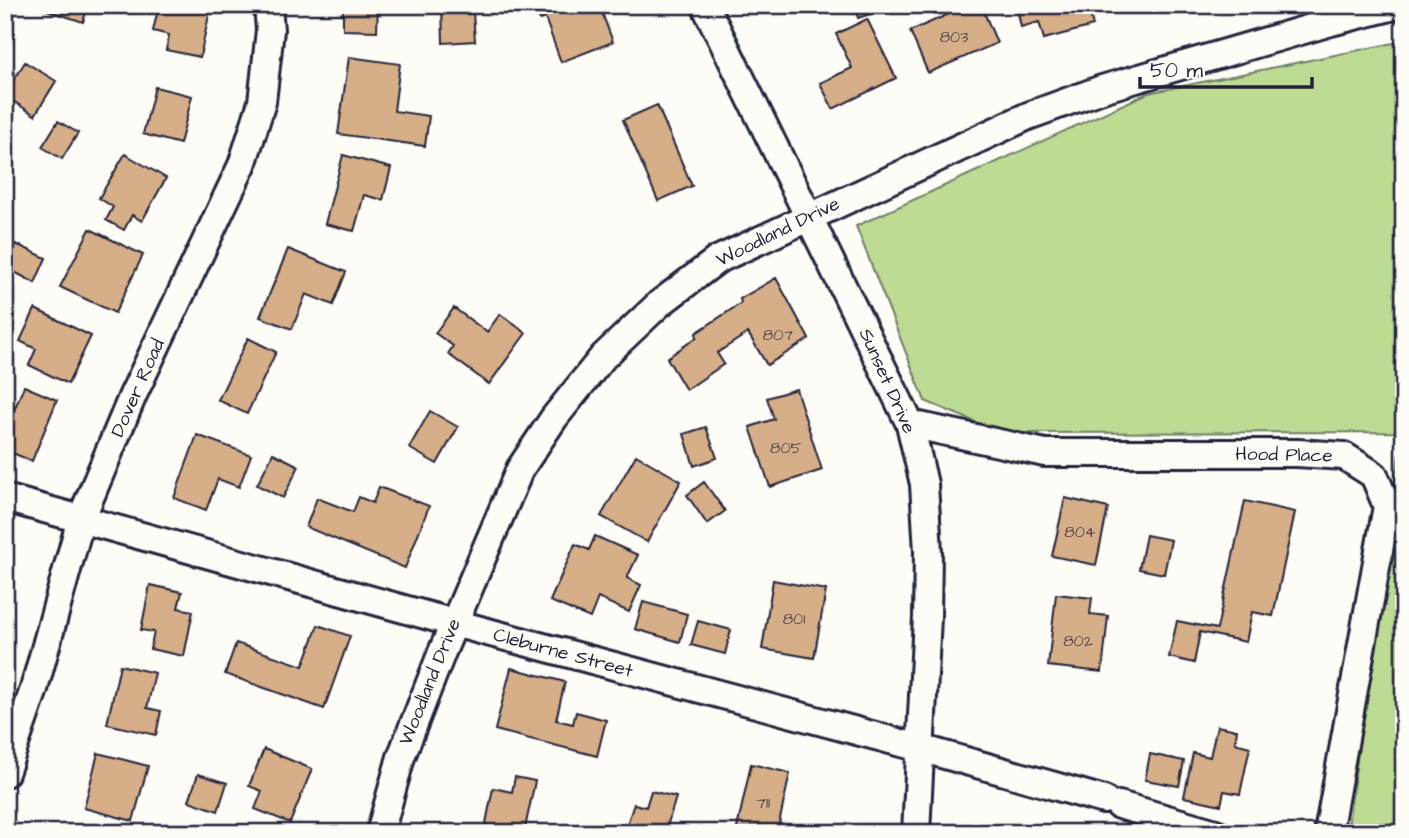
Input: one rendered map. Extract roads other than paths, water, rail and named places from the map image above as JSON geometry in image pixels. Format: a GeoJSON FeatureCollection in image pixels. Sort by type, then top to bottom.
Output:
{"type":"FeatureCollection","features":[{"type":"Feature","properties":{"kind":"street","name":"Dover Road"},"geometry":{"type":"LineString","coordinates":[[5,774],[34,689],[81,519],[133,395],[242,165],[262,102],[270,30],[268,5]]}},
{"type":"Feature","properties":{"kind":"street","name":"Sunset Drive"},"geometry":{"type":"LineString","coordinates":[[705,5],[910,424],[924,484],[928,552],[916,833]]}},
{"type":"Feature","properties":{"kind":"street","name":"Woodland Drive"},"geometry":{"type":"LineString","coordinates":[[380,833],[401,757],[454,623],[520,469],[554,418],[603,357],[659,304],[717,260],[1028,116],[1102,89],[1331,22],[1399,5]]}},
{"type":"Feature","properties":{"kind":"street","name":"Hood Place"},"geometry":{"type":"LineString","coordinates":[[910,424],[1045,453],[1297,453],[1344,456],[1374,475],[1387,506],[1328,833]]}},
{"type":"Feature","properties":{"kind":"street","name":"Cleburne Street"},"geometry":{"type":"LineString","coordinates":[[5,498],[454,623],[920,748],[1216,833]]}}]}
